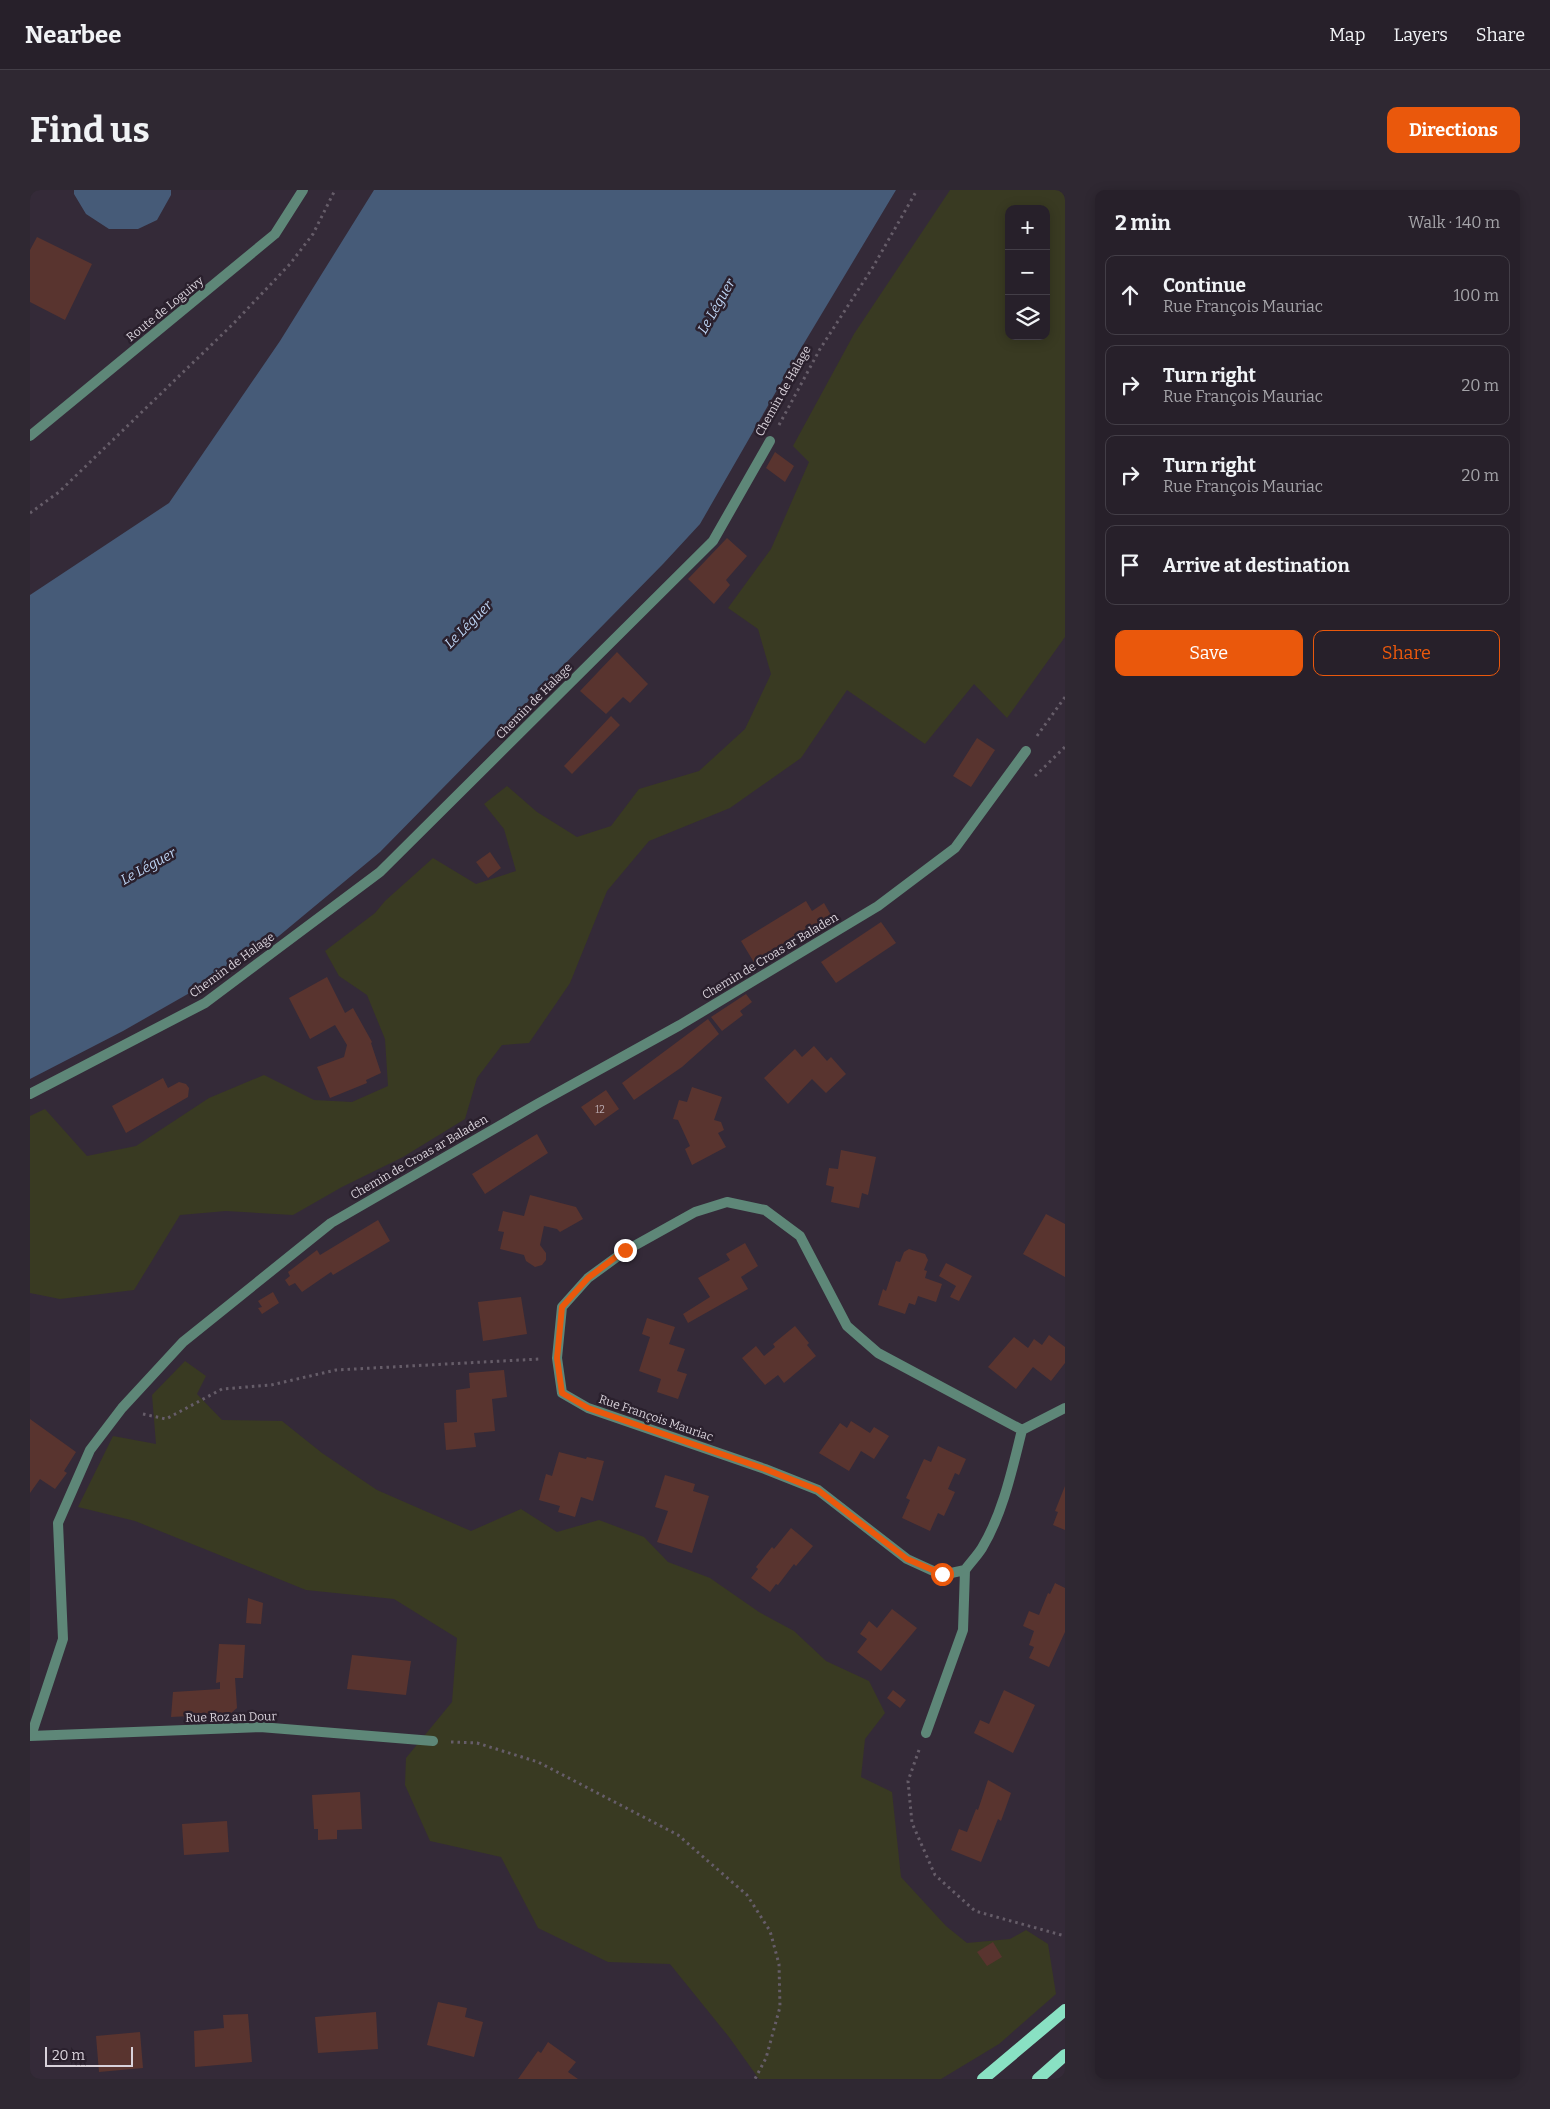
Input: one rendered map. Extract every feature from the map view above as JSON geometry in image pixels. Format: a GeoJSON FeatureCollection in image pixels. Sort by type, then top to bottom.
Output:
{"type":"FeatureCollection","features":[{"type":"Feature","properties":{"kind":"main road"},"geometry":{"type":"LineString","coordinates":[[983,2079],[1065,2010]]}},
{"type":"Feature","properties":{"kind":"main road"},"geometry":{"type":"LineString","coordinates":[[1038,2079],[1065,2055]]}},
{"type":"Feature","properties":{"kind":"street","name":"Route de Loguivy"},"geometry":{"type":"LineString","coordinates":[[30,436],[275,234],[303,190]]}},
{"type":"Feature","properties":{"kind":"street","name":"Chemin de Halage"},"geometry":{"type":"LineString","coordinates":[[30,1094],[205,1002],[380,872],[713,541],[770,441]]}},
{"type":"Feature","properties":{"kind":"street","name":"Chemin de Croas ar Baladen"},"geometry":{"type":"LineString","coordinates":[[30,1736],[63,1639],[58,1523],[90,1450],[122,1408],[183,1342],[331,1223],[539,1102],[680,1025],[878,906],[955,848],[1026,751]]}},
{"type":"Feature","properties":{"kind":"street","name":"Rue François Mauriac"},"geometry":{"type":"LineString","coordinates":[[965,1570],[942,1574],[907,1559],[818,1490],[765,1469],[588,1408],[562,1393],[557,1358],[562,1307],[588,1278],[625,1250],[686,1217],[727,1202],[765,1210],[800,1236],[847,1326],[878,1353],[1022,1430]]}},
{"type":"Feature","properties":{"kind":"street"},"geometry":{"type":"LineString","coordinates":[[926,1733],[963,1630],[965,1570],[982,1548],[998,1513],[1013,1468],[1022,1430],[1065,1408]]}},
{"type":"Feature","properties":{"kind":"street","name":"Rue Roz an Dour"},"geometry":{"type":"LineString","coordinates":[[30,1736],[260,1727],[432,1742]]}},
{"type":"Feature","properties":{"kind":"path"},"geometry":{"type":"LineString","coordinates":[[30,514],[59,492],[234,324],[284,271],[313,234],[335,190]]}},
{"type":"Feature","properties":{"kind":"path","name":"Chemin de Halage"},"geometry":{"type":"LineString","coordinates":[[770,441],[820,349],[873,266],[917,190]]}},
{"type":"Feature","properties":{"kind":"path"},"geometry":{"type":"LineString","coordinates":[[1026,751],[1065,697]]}},
{"type":"Feature","properties":{"kind":"path"},"geometry":{"type":"LineString","coordinates":[[166,1419],[222,1389],[270,1385],[336,1370],[557,1358]]}},
{"type":"Feature","properties":{"kind":"path"},"geometry":{"type":"LineString","coordinates":[[926,1733],[908,1781],[912,1823],[935,1876],[975,1911],[1065,1936]]}},
{"type":"Feature","properties":{"kind":"path"},"geometry":{"type":"LineString","coordinates":[[432,1742],[477,1743],[538,1762],[678,1835],[747,1895],[770,1932],[780,1964],[780,2007],[766,2058],[755,2079]]}},
{"type":"Feature","properties":{"kind":"green space"},"geometry":{"type":"Polygon","coordinates":[[[950,190],[1065,190],[1065,637],[1007,718],[974,684],[925,744],[847,690],[801,758],[730,808],[649,841],[607,891],[570,983],[529,1043],[502,1045],[477,1078],[465,1119],[403,1157],[342,1187],[293,1215],[226,1211],[180,1215],[134,1290],[60,1299],[30,1293],[30,1116],[45,1109],[87,1156],[136,1146],[209,1098],[264,1075],[314,1100],[352,1102],[388,1086],[385,1039],[367,995],[339,976],[325,951],[375,913],[385,901],[433,858],[476,884],[516,871],[504,829],[484,804],[507,786],[537,812],[577,837],[611,826],[639,789],[699,771],[745,729],[771,674],[758,629],[728,608],[771,549],[809,462],[793,446],[854,334],[950,190]]]}},
{"type":"Feature","properties":{"kind":"green space"},"geometry":{"type":"Polygon","coordinates":[[[185,1361],[206,1376],[197,1394],[222,1420],[282,1421],[322,1453],[377,1490],[471,1531],[521,1509],[557,1532],[599,1520],[644,1537],[668,1562],[710,1578],[759,1612],[794,1631],[826,1661],[869,1681],[885,1713],[865,1739],[861,1777],[892,1792],[901,1877],[946,1926],[967,1943],[1010,1939],[1026,1930],[1048,1944],[1056,1994],[999,2044],[941,2079],[759,2079],[729,2037],[670,1964],[608,1962],[538,1928],[501,1857],[430,1841],[405,1785],[406,1758],[452,1702],[457,1638],[394,1599],[306,1590],[135,1521],[78,1507],[113,1436],[156,1444],[152,1395],[185,1361]]]}},
{"type":"Feature","properties":{"kind":"water"},"geometry":{"type":"Polygon","coordinates":[[[74,190],[171,190],[171,195],[157,220],[138,229],[109,229],[86,214],[74,194],[74,190]]]}},
{"type":"Feature","properties":{"kind":"water","name":"Le Léguer"},"geometry":{"type":"Polygon","coordinates":[[[374,190],[896,190],[800,350],[700,524],[663,564],[380,852],[256,955],[123,1031],[30,1079],[30,595],[169,503],[280,341],[374,190]]]}},
{"type":"Feature","properties":{"kind":"building"},"geometry":{"type":"Polygon","coordinates":[[[37,237],[92,264],[65,320],[30,302],[30,250],[37,237]]]}},
{"type":"Feature","properties":{"kind":"building"},"geometry":{"type":"Polygon","coordinates":[[[775,452],[794,466],[785,482],[766,468],[775,452]]]}},
{"type":"Feature","properties":{"kind":"building"},"geometry":{"type":"Polygon","coordinates":[[[727,538],[747,556],[726,580],[730,585],[714,604],[688,579],[727,538]]]}},
{"type":"Feature","properties":{"kind":"building"},"geometry":{"type":"Polygon","coordinates":[[[617,652],[648,684],[630,703],[623,697],[606,714],[580,691],[617,652]]]}},
{"type":"Feature","properties":{"kind":"building"},"geometry":{"type":"Polygon","coordinates":[[[611,716],[620,725],[572,774],[564,766],[611,716]]]}},
{"type":"Feature","properties":{"kind":"building"},"geometry":{"type":"Polygon","coordinates":[[[977,738],[995,750],[971,787],[953,776],[977,738]]]}},
{"type":"Feature","properties":{"kind":"building"},"geometry":{"type":"Polygon","coordinates":[[[490,852],[501,868],[488,878],[476,862],[490,852]]]}},
{"type":"Feature","properties":{"kind":"building"},"geometry":{"type":"Polygon","coordinates":[[[806,901],[812,911],[824,903],[832,917],[755,964],[741,941],[806,901]]]}},
{"type":"Feature","properties":{"kind":"building"},"geometry":{"type":"Polygon","coordinates":[[[881,922],[896,943],[836,983],[821,962],[881,922]]]}},
{"type":"Feature","properties":{"kind":"building"},"geometry":{"type":"Polygon","coordinates":[[[327,977],[345,1013],[353,1008],[372,1042],[381,1073],[366,1080],[367,1083],[330,1098],[317,1067],[344,1057],[347,1045],[335,1025],[310,1039],[289,998],[327,977]]]}},
{"type":"Feature","properties":{"kind":"building"},"geometry":{"type":"Polygon","coordinates":[[[746,994],[752,1002],[740,1011],[743,1015],[722,1031],[711,1017],[746,994]]]}},
{"type":"Feature","properties":{"kind":"building"},"geometry":{"type":"Polygon","coordinates":[[[708,1019],[719,1034],[682,1067],[634,1100],[622,1083],[708,1019]]]}},
{"type":"Feature","properties":{"kind":"building"},"geometry":{"type":"Polygon","coordinates":[[[814,1046],[827,1061],[831,1057],[846,1074],[826,1093],[812,1079],[788,1104],[764,1078],[795,1049],[802,1057],[814,1046]]]}},
{"type":"Feature","properties":{"kind":"building"},"geometry":{"type":"Polygon","coordinates":[[[163,1078],[168,1088],[179,1082],[186,1084],[189,1088],[188,1097],[126,1133],[112,1106],[163,1078]]]}},
{"type":"Feature","properties":{"kind":"building"},"geometry":{"type":"Polygon","coordinates":[[[692,1087],[722,1097],[714,1120],[721,1122],[724,1130],[718,1133],[726,1147],[692,1165],[685,1149],[690,1146],[678,1120],[673,1119],[679,1100],[687,1102],[692,1087]]]}},
{"type":"Feature","properties":{"kind":"building"},"geometry":{"type":"Polygon","coordinates":[[[606,1090],[619,1109],[595,1126],[581,1107],[606,1090]]]}},
{"type":"Feature","properties":{"kind":"building"},"geometry":{"type":"Polygon","coordinates":[[[537,1134],[548,1153],[485,1194],[472,1174],[537,1134]]]}},
{"type":"Feature","properties":{"kind":"building"},"geometry":{"type":"Polygon","coordinates":[[[841,1150],[876,1157],[868,1195],[862,1193],[859,1208],[831,1202],[834,1187],[826,1185],[829,1168],[838,1169],[841,1150]]]}},
{"type":"Feature","properties":{"kind":"building"},"geometry":{"type":"Polygon","coordinates":[[[530,1195],[576,1207],[583,1219],[560,1232],[557,1229],[544,1226],[540,1245],[546,1253],[546,1260],[542,1265],[535,1267],[526,1261],[524,1255],[500,1249],[504,1232],[498,1231],[503,1211],[524,1216],[530,1195]]]}},
{"type":"Feature","properties":{"kind":"building"},"geometry":{"type":"Polygon","coordinates":[[[1046,1214],[1065,1224],[1065,1277],[1023,1254],[1046,1214]]]}},
{"type":"Feature","properties":{"kind":"building"},"geometry":{"type":"Polygon","coordinates":[[[378,1220],[390,1241],[333,1275],[331,1272],[302,1292],[295,1283],[289,1286],[285,1280],[290,1276],[288,1272],[317,1250],[320,1255],[378,1220]]]}},
{"type":"Feature","properties":{"kind":"building"},"geometry":{"type":"Polygon","coordinates":[[[745,1243],[758,1266],[741,1277],[748,1289],[688,1323],[683,1314],[710,1297],[698,1278],[730,1260],[726,1254],[745,1243]]]}},
{"type":"Feature","properties":{"kind":"building"},"geometry":{"type":"Polygon","coordinates":[[[909,1249],[925,1254],[928,1260],[924,1270],[927,1271],[925,1278],[942,1284],[936,1302],[918,1296],[915,1305],[909,1303],[905,1314],[878,1305],[883,1289],[886,1291],[896,1261],[900,1262],[904,1252],[909,1249]]]}},
{"type":"Feature","properties":{"kind":"building"},"geometry":{"type":"Polygon","coordinates":[[[946,1263],[972,1276],[959,1301],[950,1297],[956,1286],[939,1276],[946,1263]]]}},
{"type":"Feature","properties":{"kind":"building"},"geometry":{"type":"Polygon","coordinates":[[[273,1292],[279,1303],[262,1314],[258,1308],[262,1307],[258,1301],[273,1292]]]}},
{"type":"Feature","properties":{"kind":"building"},"geometry":{"type":"Polygon","coordinates":[[[521,1297],[527,1334],[483,1341],[478,1302],[521,1297]]]}},
{"type":"Feature","properties":{"kind":"building"},"geometry":{"type":"Polygon","coordinates":[[[647,1318],[675,1327],[669,1344],[685,1349],[677,1371],[687,1374],[678,1399],[657,1392],[661,1379],[639,1371],[650,1337],[642,1334],[647,1318]]]}},
{"type":"Feature","properties":{"kind":"building"},"geometry":{"type":"Polygon","coordinates":[[[795,1326],[809,1343],[807,1345],[816,1356],[784,1383],[778,1375],[765,1385],[742,1358],[756,1346],[764,1356],[775,1347],[773,1344],[795,1326]]]}},
{"type":"Feature","properties":{"kind":"building"},"geometry":{"type":"Polygon","coordinates":[[[1049,1335],[1065,1347],[1065,1363],[1051,1381],[1033,1367],[1016,1389],[988,1367],[1014,1337],[1028,1348],[1034,1339],[1042,1345],[1049,1335]]]}},
{"type":"Feature","properties":{"kind":"building"},"geometry":{"type":"Polygon","coordinates":[[[504,1370],[507,1397],[492,1399],[495,1431],[474,1433],[476,1447],[446,1450],[444,1423],[457,1422],[456,1390],[470,1388],[469,1373],[504,1370]]]}},
{"type":"Feature","properties":{"kind":"building"},"geometry":{"type":"Polygon","coordinates":[[[30,1419],[76,1452],[64,1471],[67,1473],[55,1489],[40,1479],[30,1493],[30,1419]]]}},
{"type":"Feature","properties":{"kind":"building"},"geometry":{"type":"Polygon","coordinates":[[[851,1421],[870,1433],[874,1427],[889,1436],[874,1459],[861,1451],[849,1471],[819,1453],[840,1423],[847,1428],[851,1421]]]}},
{"type":"Feature","properties":{"kind":"building"},"geometry":{"type":"Polygon","coordinates":[[[938,1446],[966,1459],[959,1475],[955,1473],[948,1489],[955,1492],[944,1516],[938,1513],[930,1531],[902,1518],[910,1500],[906,1498],[924,1459],[931,1462],[938,1446]]]}},
{"type":"Feature","properties":{"kind":"building"},"geometry":{"type":"Polygon","coordinates":[[[559,1452],[586,1459],[587,1457],[604,1461],[593,1501],[581,1497],[575,1517],[558,1512],[560,1506],[539,1500],[546,1474],[552,1476],[559,1452]]]}},
{"type":"Feature","properties":{"kind":"building"},"geometry":{"type":"Polygon","coordinates":[[[665,1475],[695,1484],[693,1491],[709,1496],[692,1553],[657,1542],[668,1511],[655,1507],[665,1475]]]}},
{"type":"Feature","properties":{"kind":"building"},"geometry":{"type":"Polygon","coordinates":[[[1065,1486],[1065,1530],[1053,1525],[1058,1512],[1055,1511],[1065,1486]]]}},
{"type":"Feature","properties":{"kind":"building"},"geometry":{"type":"Polygon","coordinates":[[[791,1528],[813,1546],[796,1566],[794,1564],[778,1585],[776,1584],[770,1592],[751,1578],[758,1569],[756,1567],[772,1547],[774,1549],[791,1528]]]}},
{"type":"Feature","properties":{"kind":"building"},"geometry":{"type":"Polygon","coordinates":[[[1055,1583],[1065,1588],[1065,1632],[1049,1667],[1029,1658],[1034,1647],[1029,1645],[1034,1631],[1023,1626],[1029,1611],[1039,1615],[1048,1593],[1050,1594],[1055,1583]]]}},
{"type":"Feature","properties":{"kind":"building"},"geometry":{"type":"Polygon","coordinates":[[[248,1598],[263,1603],[261,1624],[246,1623],[248,1598]]]}},
{"type":"Feature","properties":{"kind":"building"},"geometry":{"type":"Polygon","coordinates":[[[892,1609],[917,1628],[881,1671],[857,1652],[867,1639],[860,1634],[869,1621],[877,1628],[892,1609]]]}},
{"type":"Feature","properties":{"kind":"building"},"geometry":{"type":"Polygon","coordinates":[[[219,1644],[245,1645],[243,1678],[235,1678],[237,1708],[230,1714],[171,1717],[173,1692],[220,1689],[220,1682],[216,1683],[219,1644]]]}},
{"type":"Feature","properties":{"kind":"building"},"geometry":{"type":"Polygon","coordinates":[[[352,1655],[411,1661],[406,1695],[347,1689],[352,1655]]]}},
{"type":"Feature","properties":{"kind":"building"},"geometry":{"type":"Polygon","coordinates":[[[893,1690],[906,1700],[900,1708],[887,1698],[893,1690]]]}},
{"type":"Feature","properties":{"kind":"building"},"geometry":{"type":"Polygon","coordinates":[[[1004,1690],[1035,1705],[1013,1753],[974,1733],[980,1720],[989,1724],[1004,1690]]]}},
{"type":"Feature","properties":{"kind":"building"},"geometry":{"type":"Polygon","coordinates":[[[988,1780],[1011,1793],[1001,1821],[998,1819],[981,1862],[951,1850],[959,1829],[967,1832],[976,1809],[978,1810],[988,1780]]]}},
{"type":"Feature","properties":{"kind":"building"},"geometry":{"type":"Polygon","coordinates":[[[360,1792],[362,1829],[337,1830],[337,1839],[318,1840],[318,1829],[314,1829],[312,1795],[360,1792]]]}},
{"type":"Feature","properties":{"kind":"building"},"geometry":{"type":"Polygon","coordinates":[[[227,1821],[229,1852],[184,1855],[182,1824],[227,1821]]]}},
{"type":"Feature","properties":{"kind":"building"},"geometry":{"type":"Polygon","coordinates":[[[993,1942],[1002,1957],[987,1966],[977,1952],[993,1942]]]}},
{"type":"Feature","properties":{"kind":"building"},"geometry":{"type":"Polygon","coordinates":[[[438,2002],[467,2008],[465,2017],[483,2022],[474,2057],[427,2045],[438,2002]]]}},
{"type":"Feature","properties":{"kind":"building"},"geometry":{"type":"Polygon","coordinates":[[[376,2012],[378,2049],[318,2053],[315,2017],[376,2012]]]}},
{"type":"Feature","properties":{"kind":"building"},"geometry":{"type":"Polygon","coordinates":[[[248,2014],[252,2062],[195,2067],[194,2031],[224,2028],[223,2015],[248,2014]]]}},
{"type":"Feature","properties":{"kind":"building"},"geometry":{"type":"Polygon","coordinates":[[[140,2032],[143,2068],[99,2072],[96,2036],[140,2032]]]}},
{"type":"Feature","properties":{"kind":"building"},"geometry":{"type":"Polygon","coordinates":[[[548,2042],[576,2062],[568,2072],[578,2079],[518,2079],[538,2051],[541,2053],[548,2042]]]}},
{"type":"Feature","properties":{"kind":"route"},"geometry":{"type":"LineString","coordinates":[[625,1250],[588,1278],[562,1307],[557,1358],[562,1393],[588,1408],[765,1469],[818,1490],[907,1559],[942,1574]]}}]}
